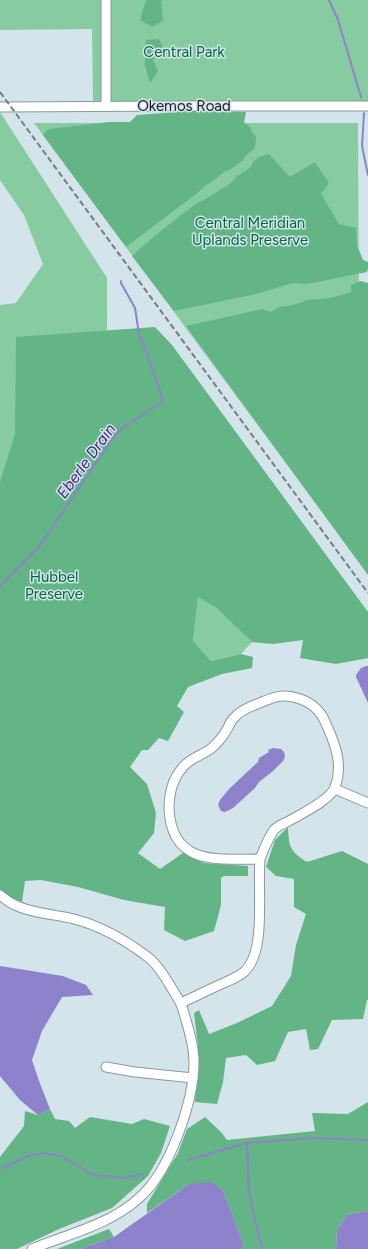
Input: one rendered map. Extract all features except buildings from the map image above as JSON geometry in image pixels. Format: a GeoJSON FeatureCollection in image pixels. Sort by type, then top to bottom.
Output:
{"type":"FeatureCollection","features":[{"type":"Feature","properties":{"kind":"street"},"geometry":{"type":"LineString","coordinates":[[106,0],[106,106]]}},
{"type":"Feature","properties":{"kind":"street","name":"Okemos Road"},"geometry":{"type":"LineString","coordinates":[[0,107],[368,106]]}},
{"type":"Feature","properties":{"kind":"street"},"geometry":{"type":"LineString","coordinates":[[181,1003],[235,978],[244,972],[250,964],[257,944],[259,926],[260,859],[266,843],[275,828],[322,802],[335,789],[339,769],[339,758],[328,727],[321,713],[310,704],[298,698],[283,696],[275,698],[250,707],[238,714],[233,718],[218,743],[210,750],[184,765],[178,773],[172,786],[169,801],[170,817],[174,832],[181,845],[194,854],[204,858],[260,859]]}},
{"type":"Feature","properties":{"kind":"street"},"geometry":{"type":"LineString","coordinates":[[335,789],[368,803]]}},
{"type":"Feature","properties":{"kind":"street"},"geometry":{"type":"LineString","coordinates":[[0,895],[15,905],[26,909],[91,924],[136,948],[151,960],[166,978],[181,1003],[193,1046],[193,1078],[186,1109],[174,1144],[154,1180],[139,1199],[121,1211],[95,1224],[32,1249]]}},
{"type":"Feature","properties":{"kind":"street"},"geometry":{"type":"LineString","coordinates":[[106,1067],[135,1072],[193,1078]]}},
{"type":"Feature","properties":{"kind":"green space","name":"Central Park"},"geometry":{"type":"Polygon","coordinates":[[[0,0],[368,0],[368,102],[93,103],[92,29],[0,30],[0,0]]]}},
{"type":"Feature","properties":{"kind":"green space"},"geometry":{"type":"Polygon","coordinates":[[[146,0],[163,0],[161,2],[163,21],[152,27],[140,20],[146,0]]]}},
{"type":"Feature","properties":{"kind":"green space"},"geometry":{"type":"Polygon","coordinates":[[[159,39],[164,49],[153,60],[158,71],[150,83],[145,66],[146,40],[159,39]]]}},
{"type":"Feature","properties":{"kind":"green space"},"geometry":{"type":"Polygon","coordinates":[[[191,111],[246,112],[244,123],[250,127],[256,137],[255,148],[245,156],[243,160],[231,169],[224,172],[126,247],[43,135],[48,129],[109,122],[130,122],[137,115],[191,111]]]}},
{"type":"Feature","properties":{"kind":"green space","name":"Hubbel Preserve"},"geometry":{"type":"Polygon","coordinates":[[[0,112],[107,278],[108,640],[0,866],[0,305],[16,303],[43,264],[24,215],[0,180],[0,112]]]}},
{"type":"Feature","properties":{"kind":"green space","name":"Central Meridian Uplands Preserve"},"geometry":{"type":"Polygon","coordinates":[[[34,123],[358,123],[360,497],[368,574],[34,123]]]}},
{"type":"Feature","properties":{"kind":"green space"},"geometry":{"type":"Polygon","coordinates":[[[269,154],[290,177],[315,162],[329,183],[321,194],[339,224],[356,228],[357,245],[363,260],[368,262],[367,272],[307,284],[293,283],[256,294],[174,311],[132,256],[194,205],[230,184],[236,177],[251,167],[253,162],[259,157],[269,154]]]}},
{"type":"Feature","properties":{"kind":"green space"},"geometry":{"type":"Polygon","coordinates":[[[361,281],[368,283],[368,575],[186,326],[263,309],[270,312],[279,307],[293,305],[307,300],[331,298],[351,292],[351,285],[361,281]]]}},
{"type":"Feature","properties":{"kind":"green space"},"geometry":{"type":"Polygon","coordinates":[[[155,327],[172,345],[368,612],[368,658],[336,664],[300,658],[303,640],[273,644],[252,642],[215,607],[198,597],[193,641],[211,661],[241,654],[253,657],[252,668],[222,674],[188,687],[177,706],[184,712],[168,741],[159,738],[148,750],[142,750],[130,767],[147,784],[156,813],[154,833],[138,853],[160,869],[183,853],[204,863],[248,866],[248,876],[224,876],[221,878],[221,905],[214,931],[185,941],[164,930],[165,907],[124,900],[78,887],[41,880],[25,881],[22,902],[8,897],[0,891],[0,482],[15,434],[16,337],[155,327]]]}},
{"type":"Feature","properties":{"kind":"green space"},"geometry":{"type":"Polygon","coordinates":[[[198,596],[215,607],[252,642],[241,654],[211,661],[193,641],[198,596]]]}},
{"type":"Feature","properties":{"kind":"green space"},"geometry":{"type":"Polygon","coordinates":[[[288,827],[291,848],[297,855],[307,862],[342,851],[368,864],[368,1000],[363,1019],[332,1020],[318,1049],[310,1050],[306,1029],[288,1032],[275,1061],[257,1065],[246,1055],[226,1058],[223,1082],[217,1104],[195,1102],[198,1046],[194,1013],[199,1010],[209,1034],[237,1023],[272,1006],[291,976],[296,945],[306,914],[294,907],[294,879],[276,876],[266,867],[275,840],[288,827]]]}},
{"type":"Feature","properties":{"kind":"green space"},"geometry":{"type":"Polygon","coordinates":[[[368,1102],[368,1211],[348,1214],[337,1229],[336,1249],[242,1249],[244,1246],[223,1190],[189,1184],[147,1213],[147,1204],[178,1153],[187,1129],[205,1117],[227,1140],[315,1131],[312,1113],[348,1114],[368,1102]]]}},
{"type":"Feature","properties":{"kind":"green space"},"geometry":{"type":"Polygon","coordinates":[[[50,1109],[55,1119],[69,1121],[75,1128],[90,1117],[132,1124],[144,1119],[170,1126],[161,1153],[148,1176],[112,1208],[59,1229],[17,1249],[0,1249],[0,1157],[24,1126],[25,1111],[38,1115],[50,1109]]]}},
{"type":"Feature","properties":{"kind":"green space"},"geometry":{"type":"Polygon","coordinates":[[[109,1229],[114,1237],[80,1249],[57,1249],[109,1229]]]}},
{"type":"Feature","properties":{"kind":"shaded area"},"geometry":{"type":"Polygon","coordinates":[[[368,666],[368,703],[356,677],[361,668],[368,666]]]}},
{"type":"Feature","properties":{"kind":"shaded area"},"geometry":{"type":"Polygon","coordinates":[[[273,748],[281,749],[284,752],[285,757],[283,761],[233,808],[225,812],[221,811],[218,805],[229,789],[258,762],[259,758],[269,752],[268,750],[273,748]]]}},
{"type":"Feature","properties":{"kind":"shaded area"},"geometry":{"type":"Polygon","coordinates":[[[0,966],[63,976],[86,985],[93,995],[62,997],[42,1031],[32,1060],[50,1109],[38,1115],[20,1100],[0,1076],[0,966]]]}},
{"type":"Feature","properties":{"kind":"shaded area"},"geometry":{"type":"Polygon","coordinates":[[[210,1182],[223,1190],[244,1246],[242,1249],[80,1249],[114,1237],[189,1184],[210,1182]]]}},
{"type":"Feature","properties":{"kind":"shaded area"},"geometry":{"type":"Polygon","coordinates":[[[368,1211],[368,1249],[336,1249],[337,1229],[348,1214],[368,1211]]]}},
{"type":"Feature","properties":{"kind":"waterway"},"geometry":{"type":"LineString","coordinates":[[329,0],[338,20],[361,97]]}},
{"type":"Feature","properties":{"kind":"waterway"},"geometry":{"type":"LineString","coordinates":[[364,113],[362,146],[368,175]]}},
{"type":"Feature","properties":{"kind":"waterway","name":"Eberle Drain"},"geometry":{"type":"LineString","coordinates":[[0,586],[39,547],[113,438],[121,429],[161,402],[162,397],[139,334],[135,308],[121,281]]}},
{"type":"Feature","properties":{"kind":"waterway"},"geometry":{"type":"LineString","coordinates":[[188,1160],[247,1143],[311,1138],[368,1140]]}},
{"type":"Feature","properties":{"kind":"waterway"},"geometry":{"type":"LineString","coordinates":[[247,1144],[249,1193],[262,1249]]}},
{"type":"Feature","properties":{"kind":"waterway"},"geometry":{"type":"LineString","coordinates":[[0,1169],[28,1156],[43,1153],[61,1156],[93,1175],[123,1178],[143,1174]]}},
{"type":"Feature","properties":{"kind":"railway"},"geometry":{"type":"LineString","coordinates":[[0,92],[368,593]]}}]}
